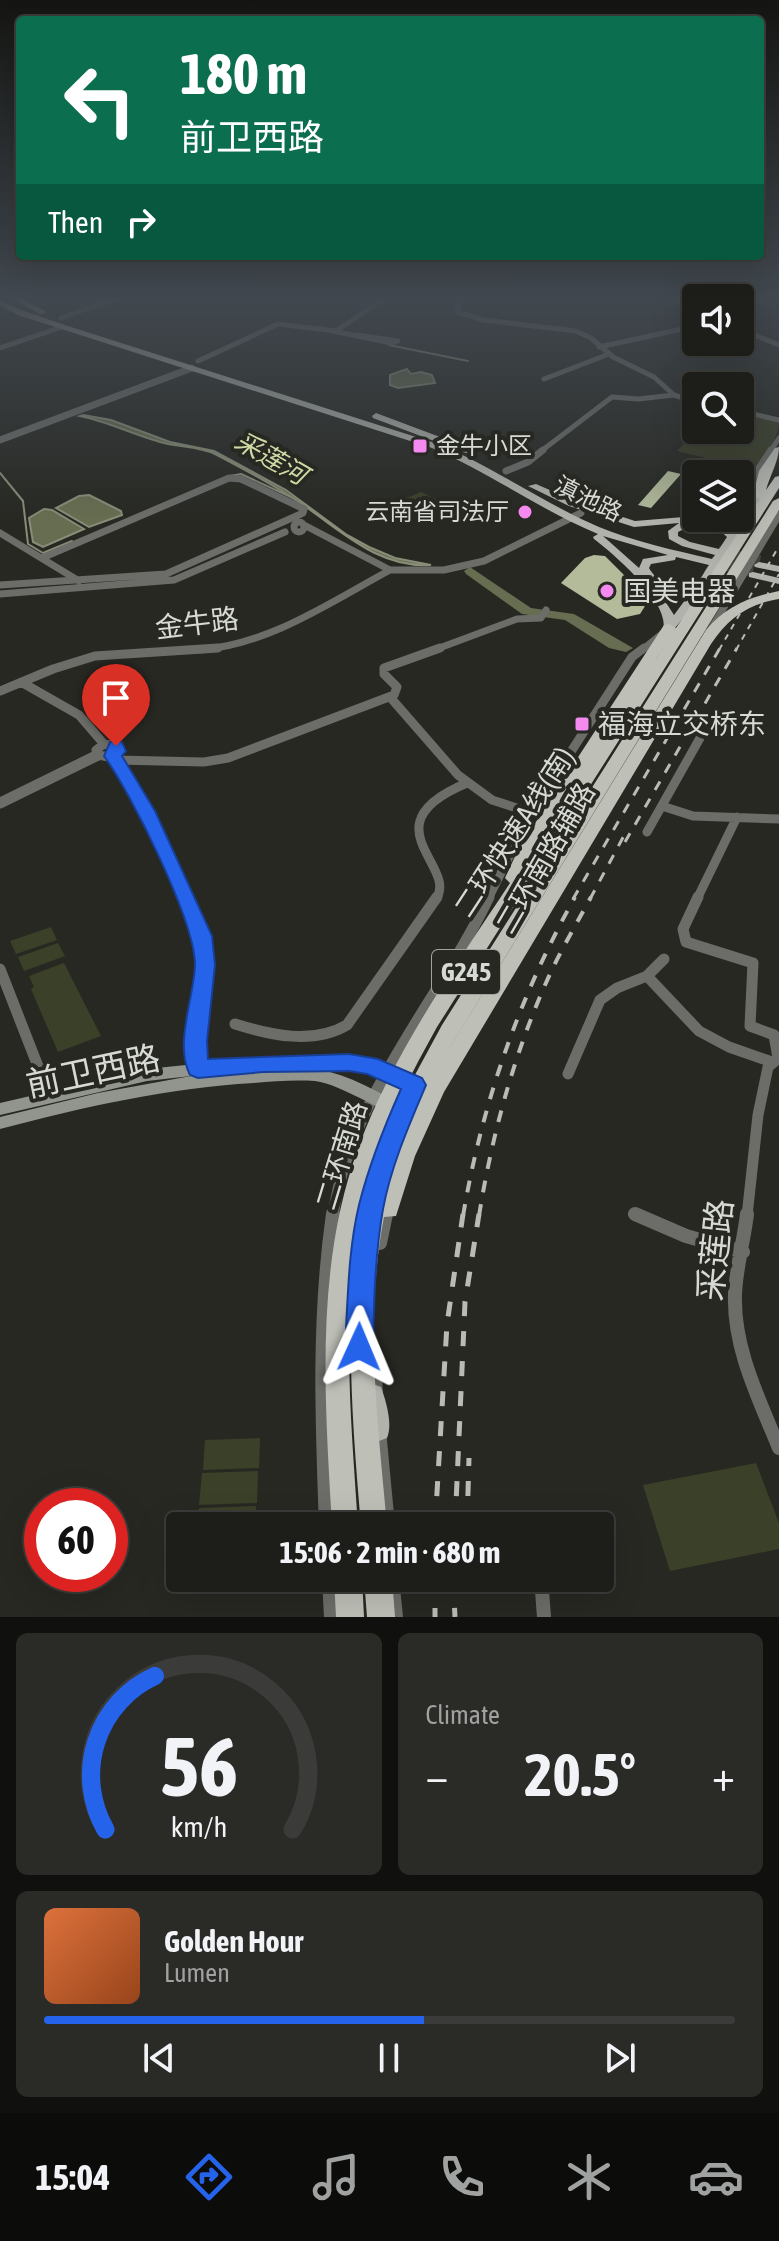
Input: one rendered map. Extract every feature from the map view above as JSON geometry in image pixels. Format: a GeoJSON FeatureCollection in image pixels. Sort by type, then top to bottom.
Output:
{"type":"FeatureCollection","features":[{"type":"Feature","properties":{"kind":"highway","name":"二环快速A线(南)"},"geometry":{"type":"LineString","coordinates":[[346,1512],[337,1325],[343,1250],[353,1195],[369,1140],[395,1081],[776,474],[779,450]]}},
{"type":"Feature","properties":{"kind":"highway"},"geometry":{"type":"LineString","coordinates":[[760,494],[776,474]]}},
{"type":"Feature","properties":{"kind":"highway"},"geometry":{"type":"LineString","coordinates":[[388,1209],[404,1156],[408,1111],[535,905],[577,824],[779,500]]}},
{"type":"Feature","properties":{"kind":"highway"},"geometry":{"type":"LineString","coordinates":[[763,527],[779,514]]}},
{"type":"Feature","properties":{"kind":"highway"},"geometry":{"type":"LineString","coordinates":[[371,1512],[363,1325],[366,1261],[378,1191],[396,1132],[415,1088],[535,905],[606,805],[719,622],[738,606],[779,595]]}},
{"type":"Feature","properties":{"kind":"highway"},"geometry":{"type":"LineString","coordinates":[[503,909],[523,855],[669,628]]}},
{"type":"Feature","properties":{"kind":"highway"},"geometry":{"type":"LineString","coordinates":[[563,855],[606,805]]}},
{"type":"Feature","properties":{"kind":"highway"},"geometry":{"type":"LineString","coordinates":[[535,905],[554,887],[563,855],[577,824]]}},
{"type":"Feature","properties":{"kind":"highway"},"geometry":{"type":"LineString","coordinates":[[351,1592],[352,1617]]}},
{"type":"Feature","properties":{"kind":"highway"},"geometry":{"type":"LineString","coordinates":[[377,1592],[378,1617]]}},
{"type":"Feature","properties":{"kind":"main road","name":"滇池路"},"geometry":{"type":"LineString","coordinates":[[217,371],[435,446],[528,488]]}},
{"type":"Feature","properties":{"kind":"main road","name":"滇池路"},"geometry":{"type":"LineString","coordinates":[[220,371],[430,434],[506,471],[528,488]]}},
{"type":"Feature","properties":{"kind":"main road","name":"二环南路"},"geometry":{"type":"LineString","coordinates":[[371,1512],[359,1325],[363,1261],[369,1215],[384,1160],[408,1111],[400,1078],[663,665],[776,474]]}},
{"type":"Feature","properties":{"kind":"main road"},"geometry":{"type":"LineString","coordinates":[[528,488],[636,525],[682,520]]}},
{"type":"Feature","properties":{"kind":"main road"},"geometry":{"type":"LineString","coordinates":[[528,488],[609,545],[652,591],[666,611],[669,628],[663,665]]}},
{"type":"Feature","properties":{"kind":"main road"},"geometry":{"type":"LineString","coordinates":[[754,499],[760,494]]}},
{"type":"Feature","properties":{"kind":"main road"},"geometry":{"type":"LineString","coordinates":[[669,628],[760,494]]}},
{"type":"Feature","properties":{"kind":"main road","name":"二环南路"},"geometry":{"type":"LineString","coordinates":[[400,1078],[779,500]]}},
{"type":"Feature","properties":{"kind":"main road","name":"滇池路"},"geometry":{"type":"LineString","coordinates":[[574,519],[593,519],[646,539],[712,558]]}},
{"type":"Feature","properties":{"kind":"main road","name":"滇池路"},"geometry":{"type":"LineString","coordinates":[[574,519],[631,543],[712,558]]}},
{"type":"Feature","properties":{"kind":"main road"},"geometry":{"type":"LineString","coordinates":[[712,558],[679,542],[673,537],[673,531],[686,524],[709,523],[726,527],[732,536]]}},
{"type":"Feature","properties":{"kind":"main road"},"geometry":{"type":"LineString","coordinates":[[700,585],[683,590],[662,586],[647,576],[645,564],[652,558],[712,558]]}},
{"type":"Feature","properties":{"kind":"main road"},"geometry":{"type":"LineString","coordinates":[[779,567],[757,568],[779,579]]}},
{"type":"Feature","properties":{"kind":"main road","name":"前卫西路"},"geometry":{"type":"LineString","coordinates":[[0,1109],[147,1075],[198,1069],[326,1062],[359,1064],[400,1078]]}},
{"type":"Feature","properties":{"kind":"main road","name":"前卫西路"},"geometry":{"type":"LineString","coordinates":[[0,1123],[83,1101],[153,1087],[248,1077],[325,1077],[339,1080],[408,1111]]}},
{"type":"Feature","properties":{"kind":"main road","name":"二环南路"},"geometry":{"type":"LineString","coordinates":[[346,1512],[341,1380],[343,1281],[359,1187],[408,1111]]}},
{"type":"Feature","properties":{"kind":"main road"},"geometry":{"type":"LineString","coordinates":[[359,1325],[361,1352],[379,1430]]}},
{"type":"Feature","properties":{"kind":"street"},"geometry":{"type":"LineString","coordinates":[[0,440],[176,371]]}},
{"type":"Feature","properties":{"kind":"street"},"geometry":{"type":"LineString","coordinates":[[544,379],[564,371]]}},
{"type":"Feature","properties":{"kind":"street"},"geometry":{"type":"LineString","coordinates":[[645,371],[674,395],[682,398]]}},
{"type":"Feature","properties":{"kind":"street"},"geometry":{"type":"LineString","coordinates":[[506,471],[528,462],[612,397],[638,399],[674,395]]}},
{"type":"Feature","properties":{"kind":"street"},"geometry":{"type":"LineString","coordinates":[[754,414],[779,420]]}},
{"type":"Feature","properties":{"kind":"street"},"geometry":{"type":"LineString","coordinates":[[760,494],[756,473],[779,438]]}},
{"type":"Feature","properties":{"kind":"street"},"geometry":{"type":"LineString","coordinates":[[0,585],[166,574],[298,526],[304,509],[241,479],[229,478],[42,558]]}},
{"type":"Feature","properties":{"kind":"street","name":"二环南路辅路"},"geometry":{"type":"LineString","coordinates":[[326,1512],[321,1365],[327,1240],[346,1162],[408,1111],[472,1040],[577,853],[779,514]]}},
{"type":"Feature","properties":{"kind":"street","name":"金牛路"},"geometry":{"type":"LineString","coordinates":[[0,594],[174,580],[298,526],[318,532],[390,570],[444,570],[476,564],[574,519]]}},
{"type":"Feature","properties":{"kind":"street"},"geometry":{"type":"LineString","coordinates":[[0,533],[79,581],[85,588]]}},
{"type":"Feature","properties":{"kind":"street","name":"金牛路"},"geometry":{"type":"LineString","coordinates":[[0,691],[59,666],[91,657],[221,647],[251,640],[390,570]]}},
{"type":"Feature","properties":{"kind":"street"},"geometry":{"type":"LineString","coordinates":[[0,803],[98,755],[217,761],[390,697],[397,687],[384,674],[384,668],[517,619],[544,614]]}},
{"type":"Feature","properties":{"kind":"street","name":"二环南路辅路"},"geometry":{"type":"LineString","coordinates":[[408,1111],[400,1078],[509,852],[632,657],[669,628]]}},
{"type":"Feature","properties":{"kind":"street"},"geometry":{"type":"LineString","coordinates":[[21,682],[66,706],[99,733],[104,744]]}},
{"type":"Feature","properties":{"kind":"street"},"geometry":{"type":"LineString","coordinates":[[390,697],[467,783],[492,800],[532,813]]}},
{"type":"Feature","properties":{"kind":"street"},"geometry":{"type":"LineString","coordinates":[[647,832],[700,738]]}},
{"type":"Feature","properties":{"kind":"street"},"geometry":{"type":"LineString","coordinates":[[98,755],[96,750],[104,744],[117,747],[114,758],[146,811],[202,936],[205,965],[196,1041],[198,1069]]}},
{"type":"Feature","properties":{"kind":"street"},"geometry":{"type":"LineString","coordinates":[[235,1024],[275,1037],[335,1032],[347,1025],[441,892],[441,878],[419,842],[422,817],[443,794],[467,783]]}},
{"type":"Feature","properties":{"kind":"street"},"geometry":{"type":"LineString","coordinates":[[662,806],[693,816],[779,819]]}},
{"type":"Feature","properties":{"kind":"street"},"geometry":{"type":"LineString","coordinates":[[647,976],[665,992],[688,1022],[706,1037],[776,1059],[774,1035],[750,1026],[753,963],[686,942],[683,929],[737,817]]}},
{"type":"Feature","properties":{"kind":"street"},"geometry":{"type":"LineString","coordinates":[[568,1074],[600,1000],[617,988],[647,976],[664,959]]}},
{"type":"Feature","properties":{"kind":"street"},"geometry":{"type":"LineString","coordinates":[[0,969],[50,1097]]}},
{"type":"Feature","properties":{"kind":"street","name":"采莲路"},"geometry":{"type":"LineString","coordinates":[[776,1059],[758,1115],[743,1252],[735,1292],[737,1328],[752,1381],[779,1448]]}},
{"type":"Feature","properties":{"kind":"street"},"geometry":{"type":"LineString","coordinates":[[387,1512],[379,1430],[374,1315],[379,1247],[388,1209]]}},
{"type":"Feature","properties":{"kind":"street"},"geometry":{"type":"LineString","coordinates":[[634,1214],[686,1236],[743,1252]]}},
{"type":"Feature","properties":{"kind":"street"},"geometry":{"type":"LineString","coordinates":[[330,1592],[331,1617]]}},
{"type":"Feature","properties":{"kind":"street"},"geometry":{"type":"LineString","coordinates":[[393,1592],[396,1617]]}},
{"type":"Feature","properties":{"kind":"street"},"geometry":{"type":"LineString","coordinates":[[542,1592],[544,1617]]}},
{"type":"Feature","properties":{"kind":"shaded area"},"geometry":{"type":"Polygon","coordinates":[[[400,371],[421,372],[432,375],[435,383],[398,388],[390,385],[390,375],[400,371]]]}},
{"type":"Feature","properties":{"kind":"shaded area","name":"采莲河"},"geometry":{"type":"Polygon","coordinates":[[[80,416],[111,420],[170,442],[214,451],[286,490],[347,535],[369,547],[395,558],[431,565],[395,561],[379,555],[349,538],[284,493],[215,454],[157,441],[80,416]]]}},
{"type":"Feature","properties":{"kind":"shaded area"},"geometry":{"type":"Polygon","coordinates":[[[754,417],[779,421],[775,439],[754,477],[754,460],[715,460],[677,451],[684,444],[754,444],[754,417]]]}},
{"type":"Feature","properties":{"kind":"shaded area"},"geometry":{"type":"Polygon","coordinates":[[[421,492],[441,502],[441,505],[406,520],[393,514],[397,511],[388,506],[421,492]]]}},
{"type":"Feature","properties":{"kind":"shaded area"},"geometry":{"type":"Polygon","coordinates":[[[89,495],[121,511],[122,515],[89,527],[56,508],[79,496],[89,495]]]}},
{"type":"Feature","properties":{"kind":"shaded area"},"geometry":{"type":"Polygon","coordinates":[[[44,509],[52,510],[84,529],[43,547],[33,542],[29,518],[44,509]]]}},
{"type":"Feature","properties":{"kind":"shaded area"},"geometry":{"type":"Polygon","coordinates":[[[51,927],[57,940],[16,954],[10,941],[51,927]]]}},
{"type":"Feature","properties":{"kind":"shaded area"},"geometry":{"type":"Polygon","coordinates":[[[58,943],[65,956],[24,971],[18,957],[58,943]]]}},
{"type":"Feature","properties":{"kind":"shaded area"},"geometry":{"type":"Polygon","coordinates":[[[64,963],[101,1036],[58,1052],[31,989],[34,987],[29,976],[64,963]]]}},
{"type":"Feature","properties":{"kind":"shaded area"},"geometry":{"type":"Polygon","coordinates":[[[260,1438],[259,1468],[203,1470],[205,1440],[260,1438]]]}},
{"type":"Feature","properties":{"kind":"shaded area"},"geometry":{"type":"Polygon","coordinates":[[[756,1463],[779,1523],[779,1549],[670,1571],[643,1485],[756,1463]]]}},
{"type":"Feature","properties":{"kind":"shaded area"},"geometry":{"type":"Polygon","coordinates":[[[258,1471],[257,1503],[199,1505],[202,1473],[258,1471]]]}},
{"type":"Feature","properties":{"kind":"shaded area"},"geometry":{"type":"Polygon","coordinates":[[[256,1506],[256,1512],[199,1512],[199,1508],[256,1506]]]}},
{"type":"Feature","properties":{"kind":"building"},"geometry":{"type":"Polygon","coordinates":[[[668,471],[681,474],[651,508],[638,505],[668,471]]]}},
{"type":"Feature","properties":{"kind":"building","name":"国美电器"},"geometry":{"type":"Polygon","coordinates":[[[605,556],[649,600],[640,614],[617,619],[561,583],[585,558],[605,556]]]}},
{"type":"Feature","properties":{"kind":"waterway"},"geometry":{"type":"LineString","coordinates":[[0,473],[23,501],[28,544],[43,553],[72,541]]}},
{"type":"Feature","properties":{"kind":"waterway"},"geometry":{"type":"LineString","coordinates":[[230,476],[241,474],[293,498]]}},
{"type":"Feature","properties":{"kind":"waterway","name":"采莲河"},"geometry":{"type":"LineString","coordinates":[[470,571],[527,611],[569,617],[614,645],[626,648]]}},
{"type":"Feature","properties":{"kind":"tunnel"},"geometry":{"type":"LineString","coordinates":[[718,552],[760,561]]}},
{"type":"Feature","properties":{"kind":"tunnel"},"geometry":{"type":"LineString","coordinates":[[711,562],[755,572]]}},
{"type":"Feature","properties":{"kind":"railway"},"geometry":{"type":"LineString","coordinates":[[719,650],[779,546]]}},
{"type":"Feature","properties":{"kind":"railway"},"geometry":{"type":"LineString","coordinates":[[736,650],[779,574]]}},
{"type":"Feature","properties":{"kind":"railway"},"geometry":{"type":"LineString","coordinates":[[573,899],[720,648]]}},
{"type":"Feature","properties":{"kind":"railway"},"geometry":{"type":"LineString","coordinates":[[625,842],[737,648]]}},
{"type":"Feature","properties":{"kind":"railway"},"geometry":{"type":"LineString","coordinates":[[590,899],[627,830]]}},
{"type":"Feature","properties":{"kind":"railway"},"geometry":{"type":"LineString","coordinates":[[463,1216],[481,1133],[505,1052],[537,973],[575,897]]}},
{"type":"Feature","properties":{"kind":"railway"},"geometry":{"type":"LineString","coordinates":[[479,1216],[498,1123],[526,1032],[555,964],[591,897]]}},
{"type":"Feature","properties":{"kind":"railway"},"geometry":{"type":"LineString","coordinates":[[436,1512],[447,1324],[463,1214]]}},
{"type":"Feature","properties":{"kind":"railway"},"geometry":{"type":"LineString","coordinates":[[456,1512],[465,1302],[479,1214]]}},
{"type":"Feature","properties":{"kind":"railway"},"geometry":{"type":"LineString","coordinates":[[467,1512],[469,1458]]}},
{"type":"Feature","properties":{"kind":"railway"},"geometry":{"type":"LineString","coordinates":[[435,1592],[435,1617]]}},
{"type":"Feature","properties":{"kind":"railway"},"geometry":{"type":"LineString","coordinates":[[454,1592],[455,1617]]}},
{"type":"Feature","properties":{"kind":"place","name":"金牛小区"},"geometry":{"type":"Point","coordinates":[420,446]}},
{"type":"Feature","properties":{"kind":"place","name":"云南省司法厅"},"geometry":{"type":"Point","coordinates":[525,512]}},
{"type":"Feature","properties":{"kind":"place","name":"国美电器"},"geometry":{"type":"Point","coordinates":[607,591]}},
{"type":"Feature","properties":{"kind":"place","name":"福海立交桥东"},"geometry":{"type":"Point","coordinates":[582,724]}},
{"type":"Feature","properties":{"kind":"route"},"geometry":{"type":"LineString","coordinates":[[116,746],[118,751],[112,756],[123,768],[146,811],[202,936],[205,965],[196,1041],[198,1069],[263,1063],[349,1062],[385,1071],[414,1085],[388,1145],[371,1206],[363,1261],[359,1347]]}}]}
